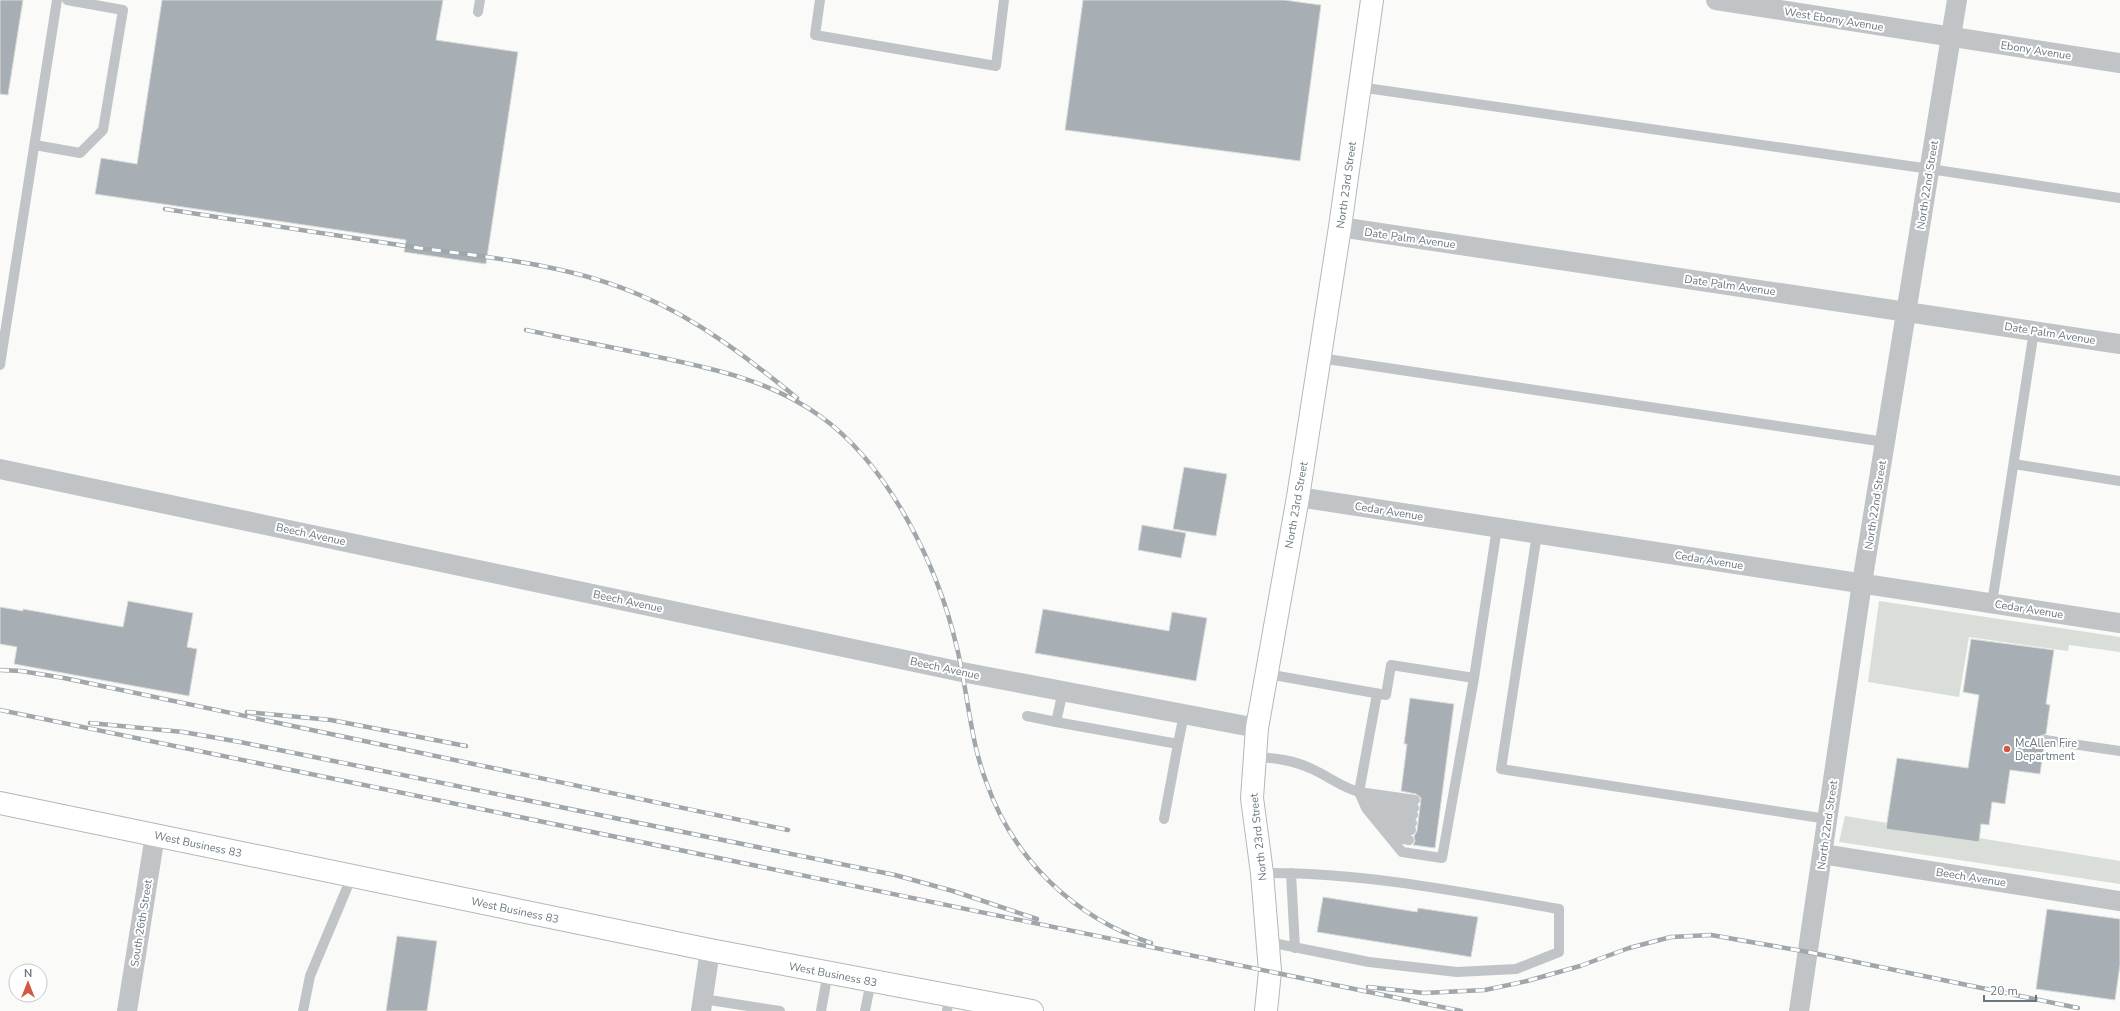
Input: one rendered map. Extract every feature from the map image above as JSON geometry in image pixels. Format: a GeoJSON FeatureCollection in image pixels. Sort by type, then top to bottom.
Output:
{"type":"FeatureCollection","features":[{"type":"Feature","properties":{"kind":"main road","name":"North 23rd Street"},"geometry":{"type":"LineString","coordinates":[[1266,1011],[1270,971],[1262,873],[1252,798],[1257,728],[1298,497],[1320,358],[1372,0]]}},
{"type":"Feature","properties":{"kind":"main road","name":"West Business 83"},"geometry":{"type":"LineString","coordinates":[[0,803],[710,950],[871,981],[948,1003],[1032,1011]]}},
{"type":"Feature","properties":{"kind":"street","name":"West Ebony Avenue"},"geometry":{"type":"LineString","coordinates":[[1716,0],[1951,37]]}},
{"type":"Feature","properties":{"kind":"street","name":"North 22nd Street"},"geometry":{"type":"LineString","coordinates":[[1799,1011],[1862,583],[1957,0]]}},
{"type":"Feature","properties":{"kind":"street","name":"Ebony Avenue"},"geometry":{"type":"LineString","coordinates":[[1951,37],[2120,63]]}},
{"type":"Feature","properties":{"kind":"street","name":"Date Palm Avenue"},"geometry":{"type":"LineString","coordinates":[[1340,227],[2120,344]]}},
{"type":"Feature","properties":{"kind":"street","name":"Beech Avenue"},"geometry":{"type":"LineString","coordinates":[[0,469],[962,672],[1257,728]]}},
{"type":"Feature","properties":{"kind":"street","name":"Cedar Avenue"},"geometry":{"type":"LineString","coordinates":[[1298,497],[2120,623]]}},
{"type":"Feature","properties":{"kind":"street","name":"South 26th Street"},"geometry":{"type":"LineString","coordinates":[[127,1011],[155,835]]}},
{"type":"Feature","properties":{"kind":"street","name":"Beech Avenue"},"geometry":{"type":"LineString","coordinates":[[1822,854],[2120,901]]}},
{"type":"Feature","properties":{"kind":"street"},"geometry":{"type":"LineString","coordinates":[[702,1005],[710,950]]}},
{"type":"Feature","properties":{"kind":"lane"},"geometry":{"type":"LineString","coordinates":[[0,365],[57,0]]}},
{"type":"Feature","properties":{"kind":"lane"},"geometry":{"type":"LineString","coordinates":[[35,145],[80,153],[103,130],[123,10],[67,0]]}},
{"type":"Feature","properties":{"kind":"lane"},"geometry":{"type":"LineString","coordinates":[[478,12],[480,0]]}},
{"type":"Feature","properties":{"kind":"lane"},"geometry":{"type":"LineString","coordinates":[[820,0],[815,35],[996,66],[1004,0]]}},
{"type":"Feature","properties":{"kind":"lane"},"geometry":{"type":"LineString","coordinates":[[1359,87],[1930,169],[2120,198]]}},
{"type":"Feature","properties":{"kind":"lane"},"geometry":{"type":"LineString","coordinates":[[1992,603],[2034,331]]}},
{"type":"Feature","properties":{"kind":"lane"},"geometry":{"type":"LineString","coordinates":[[1320,358],[1885,442]]}},
{"type":"Feature","properties":{"kind":"lane"},"geometry":{"type":"LineString","coordinates":[[2014,464],[2120,481]]}},
{"type":"Feature","properties":{"kind":"lane"},"geometry":{"type":"LineString","coordinates":[[1377,694],[1362,800],[1402,852],[1442,858],[1443,824],[1474,678],[1497,528]]}},
{"type":"Feature","properties":{"kind":"lane"},"geometry":{"type":"LineString","coordinates":[[1537,534],[1501,770],[1827,819]]}},
{"type":"Feature","properties":{"kind":"lane"},"geometry":{"type":"LineString","coordinates":[[1267,674],[1386,695],[1391,665],[1474,678]]}},
{"type":"Feature","properties":{"kind":"lane"},"geometry":{"type":"LineString","coordinates":[[1056,722],[1063,691]]}},
{"type":"Feature","properties":{"kind":"lane"},"geometry":{"type":"LineString","coordinates":[[1164,819],[1184,714]]}},
{"type":"Feature","properties":{"kind":"lane"},"geometry":{"type":"LineString","coordinates":[[1027,716],[1178,744]]}},
{"type":"Feature","properties":{"kind":"lane"},"geometry":{"type":"LineString","coordinates":[[2045,740],[2120,751]]}},
{"type":"Feature","properties":{"kind":"lane"},"geometry":{"type":"LineString","coordinates":[[1255,757],[1287,759],[1312,769],[1345,788],[1362,800],[1412,819]]}},
{"type":"Feature","properties":{"kind":"lane"},"geometry":{"type":"LineString","coordinates":[[1362,800],[1412,819]]}},
{"type":"Feature","properties":{"kind":"lane"},"geometry":{"type":"LineString","coordinates":[[1390,836],[1412,819]]}},
{"type":"Feature","properties":{"kind":"lane"},"geometry":{"type":"LineString","coordinates":[[1377,821],[1412,819]]}},
{"type":"Feature","properties":{"kind":"lane"},"geometry":{"type":"LineString","coordinates":[[1262,873],[1291,873],[1358,878],[1449,890],[1559,909],[1559,952],[1516,969],[1457,972],[1368,962],[1268,942]]}},
{"type":"Feature","properties":{"kind":"lane"},"geometry":{"type":"LineString","coordinates":[[1291,873],[1295,948]]}},
{"type":"Feature","properties":{"kind":"lane"},"geometry":{"type":"LineString","coordinates":[[303,1011],[310,976],[352,876]]}},
{"type":"Feature","properties":{"kind":"lane"},"geometry":{"type":"LineString","coordinates":[[821,1011],[828,972]]}},
{"type":"Feature","properties":{"kind":"lane"},"geometry":{"type":"LineString","coordinates":[[865,1011],[871,981]]}},
{"type":"Feature","properties":{"kind":"lane"},"geometry":{"type":"LineString","coordinates":[[702,1005],[780,1011]]}},
{"type":"Feature","properties":{"kind":"shaded area"},"geometry":{"type":"Polygon","coordinates":[[[1879,601],[2120,637],[2120,652],[2069,645],[2068,651],[1969,637],[1959,697],[1868,682],[1879,601]]]}},
{"type":"Feature","properties":{"kind":"shaded area"},"geometry":{"type":"Polygon","coordinates":[[[1845,816],[2120,861],[2120,884],[1839,842],[1845,816]]]}},
{"type":"Feature","properties":{"kind":"building"},"geometry":{"type":"Polygon","coordinates":[[[0,0],[23,0],[8,95],[0,94],[0,0]]]}},
{"type":"Feature","properties":{"kind":"building"},"geometry":{"type":"Polygon","coordinates":[[[162,0],[443,0],[436,40],[518,52],[486,264],[404,252],[406,240],[95,194],[101,158],[137,164],[162,0]]]}},
{"type":"Feature","properties":{"kind":"building"},"geometry":{"type":"Polygon","coordinates":[[[1083,0],[1284,0],[1321,5],[1300,161],[1065,130],[1083,0]]]}},
{"type":"Feature","properties":{"kind":"building"},"geometry":{"type":"Polygon","coordinates":[[[1184,467],[1227,474],[1216,536],[1173,529],[1184,467]]]}},
{"type":"Feature","properties":{"kind":"building"},"geometry":{"type":"Polygon","coordinates":[[[1142,525],[1186,533],[1181,558],[1138,550],[1142,525]]]}},
{"type":"Feature","properties":{"kind":"building"},"geometry":{"type":"Polygon","coordinates":[[[128,601],[193,613],[187,647],[197,649],[189,696],[14,664],[17,647],[0,644],[0,607],[23,611],[23,609],[123,627],[128,601]]]}},
{"type":"Feature","properties":{"kind":"building"},"geometry":{"type":"Polygon","coordinates":[[[1043,609],[1169,631],[1172,612],[1207,618],[1196,681],[1035,653],[1043,609]]]}},
{"type":"Feature","properties":{"kind":"building","name":"McAllen Fire Department"},"geometry":{"type":"Polygon","coordinates":[[[1971,639],[2054,650],[2046,704],[2050,705],[2046,734],[2040,736],[2039,739],[2041,745],[2044,746],[2040,774],[2010,770],[2005,804],[1992,802],[1989,825],[1981,824],[1979,842],[1886,829],[1897,758],[1968,768],[1979,695],[1963,692],[1971,639]]]}},
{"type":"Feature","properties":{"kind":"building"},"geometry":{"type":"Polygon","coordinates":[[[1410,698],[1454,704],[1435,848],[1413,845],[1415,841],[1414,836],[1417,831],[1421,798],[1416,794],[1401,791],[1407,744],[1404,744],[1410,698]]]}},
{"type":"Feature","properties":{"kind":"building"},"geometry":{"type":"Polygon","coordinates":[[[1323,897],[1417,912],[1418,908],[1478,917],[1471,957],[1317,932],[1323,897]]]}},
{"type":"Feature","properties":{"kind":"building"},"geometry":{"type":"Polygon","coordinates":[[[2047,909],[2120,919],[2120,965],[2115,1000],[2036,989],[2047,909]]]}},
{"type":"Feature","properties":{"kind":"building"},"geometry":{"type":"Polygon","coordinates":[[[397,936],[437,941],[427,1011],[386,1011],[397,936]]]}},
{"type":"Feature","properties":{"kind":"railway"},"geometry":{"type":"LineString","coordinates":[[165,209],[419,248],[504,259],[560,270],[615,285],[663,306],[723,341],[797,398]]}},
{"type":"Feature","properties":{"kind":"railway"},"geometry":{"type":"LineString","coordinates":[[526,330],[713,369],[757,383],[800,403],[820,416],[845,437],[868,461],[889,489],[923,551],[937,584],[957,648],[981,768],[999,812],[1013,837],[1031,861],[1051,883],[1073,902],[1097,918],[1123,932],[1151,943]]}},
{"type":"Feature","properties":{"kind":"railway"},"geometry":{"type":"LineString","coordinates":[[0,670],[21,671],[64,678],[788,830]]}},
{"type":"Feature","properties":{"kind":"railway"},"geometry":{"type":"LineString","coordinates":[[0,710],[1461,1011]]}},
{"type":"Feature","properties":{"kind":"railway"},"geometry":{"type":"LineString","coordinates":[[247,712],[331,720],[466,746]]}},
{"type":"Feature","properties":{"kind":"railway"},"geometry":{"type":"LineString","coordinates":[[90,723],[183,732],[240,742],[895,875],[953,891],[1037,919]]}},
{"type":"Feature","properties":{"kind":"railway"},"geometry":{"type":"LineString","coordinates":[[1368,987],[1424,993],[1485,990],[1527,981],[1580,966],[1629,948],[1671,937],[1711,935],[1808,952],[2078,1008]]}},
{"type":"Feature","properties":{"kind":"place","name":"McAllen Fire Department"},"geometry":{"type":"Point","coordinates":[2007,749]}}]}
